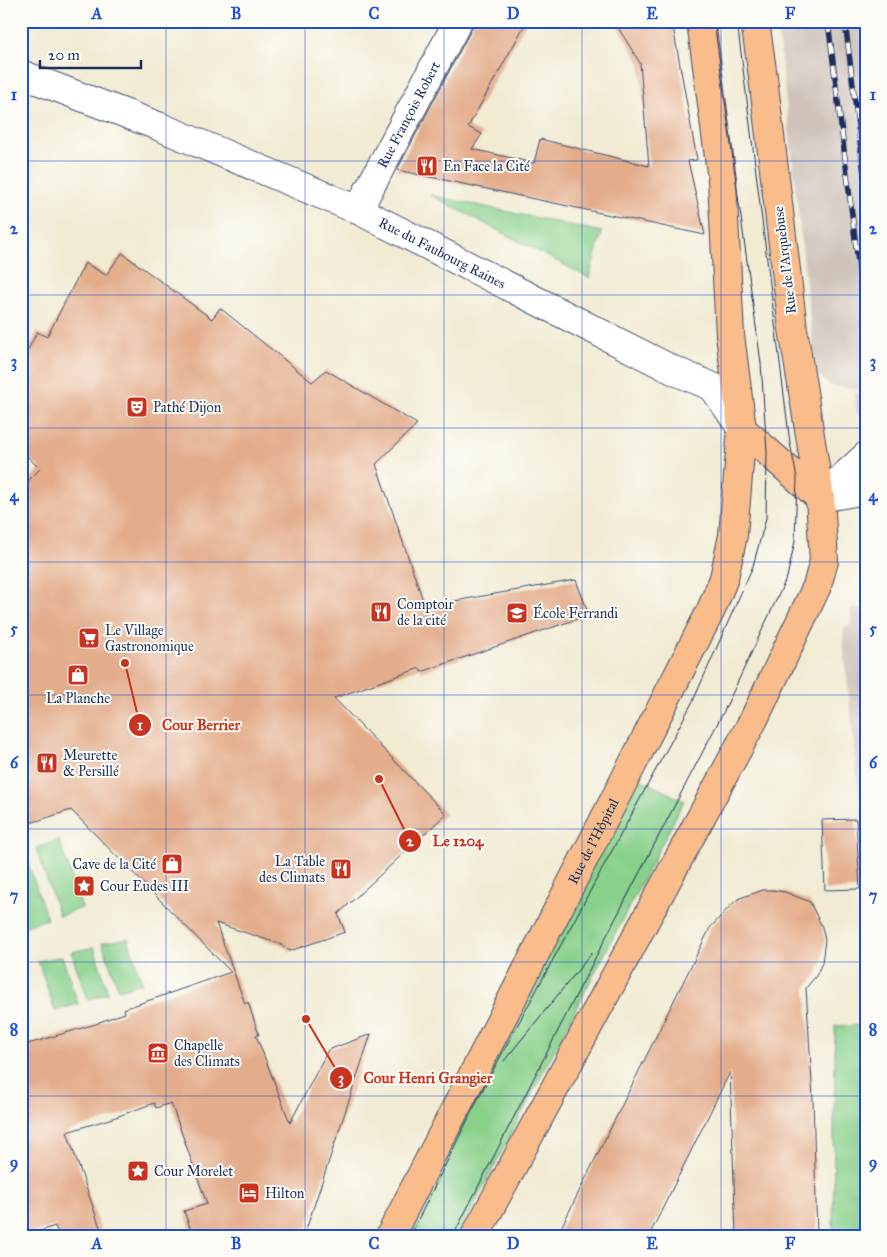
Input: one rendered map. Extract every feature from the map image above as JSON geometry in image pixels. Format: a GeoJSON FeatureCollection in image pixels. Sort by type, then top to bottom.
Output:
{"type":"FeatureCollection","features":[{"type":"Feature","properties":{"kind":"main road"},"geometry":{"type":"LineString","coordinates":[[701,21],[722,180],[730,335],[742,429]]}},
{"type":"Feature","properties":{"kind":"main road","name":"Rue de l'Arquebuse"},"geometry":{"type":"LineString","coordinates":[[755,21],[793,329],[820,498]]}},
{"type":"Feature","properties":{"kind":"main road","name":"Rue du Faubourg Raines"},"geometry":{"type":"LineString","coordinates":[[742,429],[820,498]]}},
{"type":"Feature","properties":{"kind":"main road","name":"Rue de l'Hôpital"},"geometry":{"type":"LineString","coordinates":[[390,1236],[711,610],[724,578],[733,535],[742,429]]}},
{"type":"Feature","properties":{"kind":"main road"},"geometry":{"type":"LineString","coordinates":[[475,1236],[754,719],[817,586],[824,561],[820,498]]}},
{"type":"Feature","properties":{"kind":"street","name":"Rue François Robert"},"geometry":{"type":"LineString","coordinates":[[358,210],[458,21]]}},
{"type":"Feature","properties":{"kind":"street","name":"Rue du Faubourg Raines"},"geometry":{"type":"LineString","coordinates":[[21,74],[158,126],[358,210],[673,370],[713,386],[742,429]]}},
{"type":"Feature","properties":{"kind":"street"},"geometry":{"type":"LineString","coordinates":[[820,498],[866,456]]}},
{"type":"Feature","properties":{"kind":"street"},"geometry":{"type":"LineString","coordinates":[[820,498],[866,490]]}},
{"type":"Feature","properties":{"kind":"shaded area"},"geometry":{"type":"Polygon","coordinates":[[[777,21],[866,21],[866,462],[861,414],[857,414],[854,393],[858,393],[857,389],[831,386],[816,372],[777,21]]]}},
{"type":"Feature","properties":{"kind":"shaded area"},"geometry":{"type":"Polygon","coordinates":[[[866,608],[866,855],[843,642],[844,629],[852,623],[850,609],[866,608]]]}},
{"type":"Feature","properties":{"kind":"green space"},"geometry":{"type":"Polygon","coordinates":[[[430,195],[602,232],[589,278],[430,195]]]}},
{"type":"Feature","properties":{"kind":"green space"},"geometry":{"type":"Polygon","coordinates":[[[638,778],[684,801],[458,1236],[400,1236],[638,778]]]}},
{"type":"Feature","properties":{"kind":"green space"},"geometry":{"type":"Polygon","coordinates":[[[59,840],[82,908],[59,916],[36,848],[59,840]]]}},
{"type":"Feature","properties":{"kind":"green space"},"geometry":{"type":"Polygon","coordinates":[[[24,851],[47,919],[24,927],[21,919],[21,852],[24,851]]]}},
{"type":"Feature","properties":{"kind":"green space"},"geometry":{"type":"Polygon","coordinates":[[[128,938],[142,983],[119,990],[102,943],[128,938]]]}},
{"type":"Feature","properties":{"kind":"green space"},"geometry":{"type":"Polygon","coordinates":[[[94,947],[108,993],[88,1000],[71,952],[94,947]]]}},
{"type":"Feature","properties":{"kind":"green space"},"geometry":{"type":"Polygon","coordinates":[[[62,956],[78,1004],[55,1011],[38,961],[62,956]]]}},
{"type":"Feature","properties":{"kind":"green space"},"geometry":{"type":"Polygon","coordinates":[[[866,1025],[866,1236],[833,1236],[835,1026],[866,1025]]]}},
{"type":"Feature","properties":{"kind":"building"},"geometry":{"type":"Polygon","coordinates":[[[473,21],[527,21],[468,127],[482,134],[472,149],[534,163],[540,139],[649,166],[640,63],[614,21],[672,21],[697,160],[688,161],[705,235],[397,170],[472,28],[473,21]]]}},
{"type":"Feature","properties":{"kind":"building"},"geometry":{"type":"Polygon","coordinates":[[[122,253],[212,319],[220,308],[312,382],[326,370],[417,424],[376,464],[425,606],[576,580],[589,615],[421,672],[420,668],[334,698],[446,814],[338,914],[345,932],[290,951],[280,944],[216,923],[245,1004],[248,1002],[259,1035],[256,1035],[290,1123],[328,1050],[371,1034],[304,1236],[193,1236],[184,1211],[207,1204],[171,1103],[156,1108],[154,1103],[67,1132],[103,1236],[59,1236],[55,1226],[21,1236],[21,1046],[99,1023],[125,1013],[124,1009],[231,972],[71,810],[21,826],[21,488],[40,469],[21,450],[21,364],[37,332],[47,337],[85,263],[106,275],[122,253]]]}},
{"type":"Feature","properties":{"kind":"building"},"geometry":{"type":"Polygon","coordinates":[[[856,819],[860,889],[825,890],[822,820],[856,819]]]}},
{"type":"Feature","properties":{"kind":"building"},"geometry":{"type":"Polygon","coordinates":[[[763,890],[785,892],[810,902],[822,927],[825,940],[822,963],[816,976],[806,988],[813,1099],[817,1236],[736,1236],[730,1072],[649,1236],[557,1236],[710,928],[740,898],[763,890]]]}},
{"type":"Feature","properties":{"kind":"tram line"},"geometry":{"type":"LineString","coordinates":[[410,1236],[484,1087],[693,701],[753,566],[766,518],[767,452],[761,363],[714,21]]}},
{"type":"Feature","properties":{"kind":"tram line"},"geometry":{"type":"LineString","coordinates":[[453,1236],[724,711],[787,577],[795,541],[797,478],[790,443],[737,21]]}},
{"type":"Feature","properties":{"kind":"tram line"},"geometry":{"type":"LineString","coordinates":[[504,1061],[592,953]]}},
{"type":"Feature","properties":{"kind":"railway"},"geometry":{"type":"LineString","coordinates":[[828,21],[866,327]]}},
{"type":"Feature","properties":{"kind":"railway"},"geometry":{"type":"LineString","coordinates":[[845,21],[866,190]]}},
{"type":"Feature","properties":{"kind":"place","name":"En Face la Cité"},"geometry":{"type":"Point","coordinates":[427,166]}},
{"type":"Feature","properties":{"kind":"place","name":"Pathé Dijon"},"geometry":{"type":"Point","coordinates":[137,407]}},
{"type":"Feature","properties":{"kind":"place","name":"Comptoir de la cité"},"geometry":{"type":"Point","coordinates":[381,612]}},
{"type":"Feature","properties":{"kind":"place","name":"École Ferrandi"},"geometry":{"type":"Point","coordinates":[517,613]}},
{"type":"Feature","properties":{"kind":"place","name":"Le Village Gastronomique"},"geometry":{"type":"Point","coordinates":[89,638]}},
{"type":"Feature","properties":{"kind":"place","name":"Cour Berrier"},"geometry":{"type":"Point","coordinates":[125,663]}},
{"type":"Feature","properties":{"kind":"place","name":"La Planche"},"geometry":{"type":"Point","coordinates":[78,675]}},
{"type":"Feature","properties":{"kind":"place","name":"Meurette & Persillé"},"geometry":{"type":"Point","coordinates":[47,763]}},
{"type":"Feature","properties":{"kind":"place","name":"Le 1204"},"geometry":{"type":"Point","coordinates":[379,779]}},
{"type":"Feature","properties":{"kind":"place","name":"Cave de la Cité"},"geometry":{"type":"Point","coordinates":[172,864]}},
{"type":"Feature","properties":{"kind":"place","name":"La Table des Climats"},"geometry":{"type":"Point","coordinates":[341,869]}},
{"type":"Feature","properties":{"kind":"place","name":"Cour Eudes III"},"geometry":{"type":"Point","coordinates":[84,886]}},
{"type":"Feature","properties":{"kind":"place","name":"Cour Henri Grangier"},"geometry":{"type":"Point","coordinates":[306,1019]}},
{"type":"Feature","properties":{"kind":"place","name":"Chapelle des Climats"},"geometry":{"type":"Point","coordinates":[158,1053]}},
{"type":"Feature","properties":{"kind":"place","name":"Cour Morelet"},"geometry":{"type":"Point","coordinates":[138,1171]}},
{"type":"Feature","properties":{"kind":"place","name":"Hilton"},"geometry":{"type":"Point","coordinates":[249,1193]}}]}
